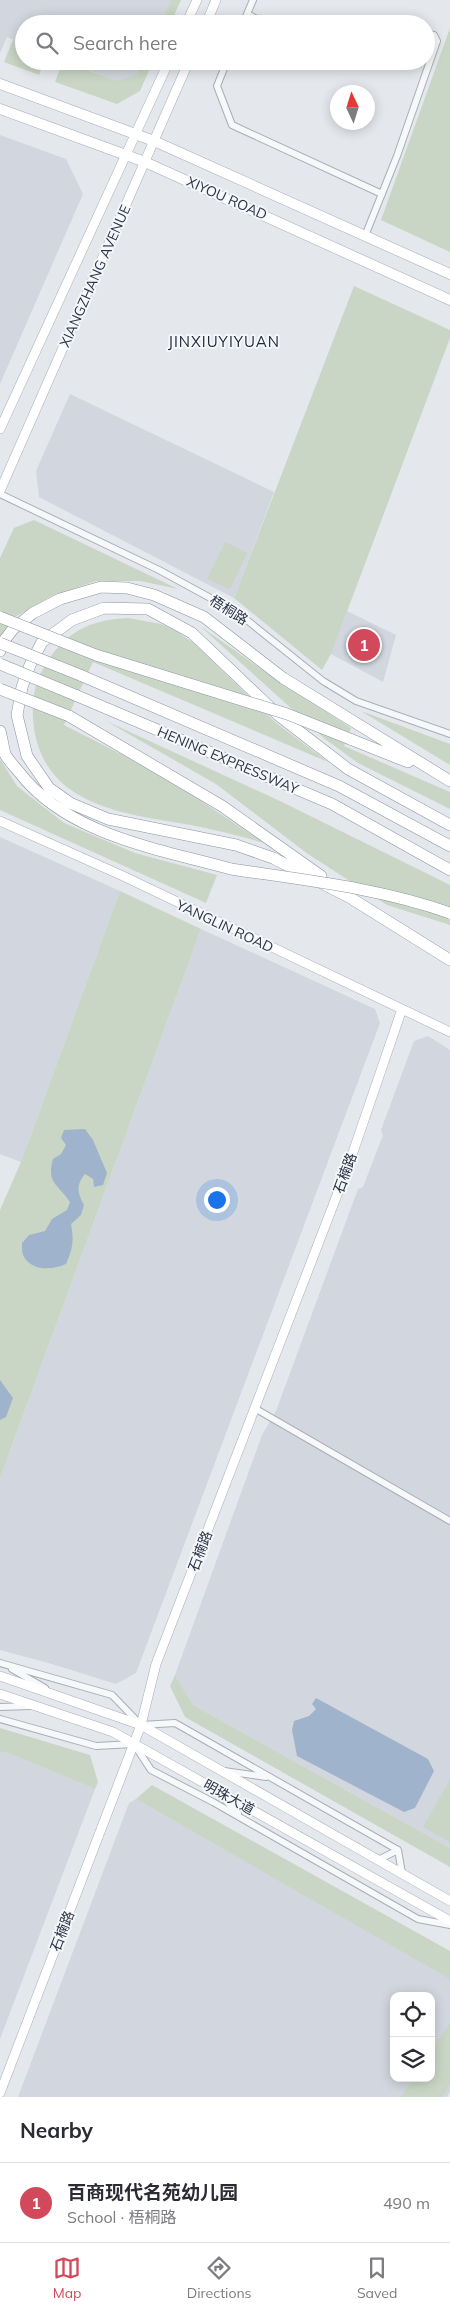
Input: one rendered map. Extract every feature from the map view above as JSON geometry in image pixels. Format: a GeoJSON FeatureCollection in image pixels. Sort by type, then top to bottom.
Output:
{"type":"FeatureCollection","features":[{"type":"Feature","properties":{"kind":"highway"},"geometry":{"type":"LineString","coordinates":[[0,652],[3,642],[13,629],[33,613],[60,599],[102,587],[127,588],[154,595],[204,617],[283,678],[450,781]]}},
{"type":"Feature","properties":{"kind":"highway"},"geometry":{"type":"LineString","coordinates":[[347,896],[273,858],[236,845],[108,820],[70,803],[49,788],[27,756],[17,715],[22,687],[30,664],[42,642],[72,620],[104,608],[148,609],[192,633],[278,715],[348,769],[450,825]]}},
{"type":"Feature","properties":{"kind":"highway"},"geometry":{"type":"LineString","coordinates":[[0,616],[96,655],[287,714],[433,772]]}},
{"type":"Feature","properties":{"kind":"highway","name":"HENING EXPRESSWAY"},"geometry":{"type":"LineString","coordinates":[[0,643],[80,675],[339,786],[450,846]]}},
{"type":"Feature","properties":{"kind":"highway","name":"HENING EXPRESSWAY"},"geometry":{"type":"LineString","coordinates":[[0,664],[332,804],[450,870]]}},
{"type":"Feature","properties":{"kind":"highway"},"geometry":{"type":"LineString","coordinates":[[0,689],[69,716],[222,806],[347,896],[450,960]]}},
{"type":"Feature","properties":{"kind":"highway"},"geometry":{"type":"LineString","coordinates":[[0,731],[6,755],[30,786],[58,808],[96,828],[133,842],[231,869],[355,888],[421,903],[450,913]]}},
{"type":"Feature","properties":{"kind":"main road"},"geometry":{"type":"LineString","coordinates":[[190,15],[197,0]]}},
{"type":"Feature","properties":{"kind":"main road"},"geometry":{"type":"LineString","coordinates":[[210,15],[216,0]]}},
{"type":"Feature","properties":{"kind":"main road","name":"XIANGZHANG AVENUE"},"geometry":{"type":"LineString","coordinates":[[0,429],[165,70]]}},
{"type":"Feature","properties":{"kind":"main road","name":"XIANGZHANG AVENUE"},"geometry":{"type":"LineString","coordinates":[[0,493],[185,70]]}},
{"type":"Feature","properties":{"kind":"main road","name":"XIYOU ROAD"},"geometry":{"type":"LineString","coordinates":[[0,84],[154,141],[450,274]]}},
{"type":"Feature","properties":{"kind":"main road","name":"XIYOU ROAD"},"geometry":{"type":"LineString","coordinates":[[0,109],[145,162],[450,300]]}},
{"type":"Feature","properties":{"kind":"main road","name":"YANGLIN ROAD"},"geometry":{"type":"LineString","coordinates":[[0,821],[123,876],[450,1032]]}},
{"type":"Feature","properties":{"kind":"main road","name":"石楠路"},"geometry":{"type":"LineString","coordinates":[[0,2093],[134,1744],[141,1725],[156,1664],[349,1164],[402,1009]]}},
{"type":"Feature","properties":{"kind":"main road","name":"明珠大道"},"geometry":{"type":"LineString","coordinates":[[0,1676],[141,1725],[450,1901]]}},
{"type":"Feature","properties":{"kind":"main road","name":"明珠大道"},"geometry":{"type":"LineString","coordinates":[[0,1694],[113,1732],[450,1921]]}},
{"type":"Feature","properties":{"kind":"street"},"geometry":{"type":"LineString","coordinates":[[247,14],[253,0]]}},
{"type":"Feature","properties":{"kind":"street"},"geometry":{"type":"LineString","coordinates":[[224,70],[217,86],[232,125],[382,194]]}},
{"type":"Feature","properties":{"kind":"street"},"geometry":{"type":"LineString","coordinates":[[365,236],[427,70]]}},
{"type":"Feature","properties":{"kind":"street","name":"梧桐路"},"geometry":{"type":"LineString","coordinates":[[0,493],[159,570],[238,613],[324,681],[356,701],[450,734]]}},
{"type":"Feature","properties":{"kind":"street"},"geometry":{"type":"LineString","coordinates":[[256,1409],[450,1521]]}},
{"type":"Feature","properties":{"kind":"street"},"geometry":{"type":"LineString","coordinates":[[2,1664],[112,1695],[141,1725],[174,1723],[398,1850]]}},
{"type":"Feature","properties":{"kind":"street"},"geometry":{"type":"LineString","coordinates":[[2,1664],[61,1698]]}},
{"type":"Feature","properties":{"kind":"street"},"geometry":{"type":"LineString","coordinates":[[0,1707],[34,1706]]}},
{"type":"Feature","properties":{"kind":"street"},"geometry":{"type":"LineString","coordinates":[[0,1719],[96,1746],[134,1744],[150,1770],[246,1821],[418,1919],[450,1925]]}},
{"type":"Feature","properties":{"kind":"street"},"geometry":{"type":"LineString","coordinates":[[220,1770],[270,1777]]}},
{"type":"Feature","properties":{"kind":"street"},"geometry":{"type":"LineString","coordinates":[[212,1788],[246,1821]]}},
{"type":"Feature","properties":{"kind":"street"},"geometry":{"type":"LineString","coordinates":[[378,1860],[398,1850]]}},
{"type":"Feature","properties":{"kind":"street"},"geometry":{"type":"LineString","coordinates":[[398,1850],[402,1874]]}},
{"type":"Feature","properties":{"kind":"shaded area"},"geometry":{"type":"Polygon","coordinates":[[[0,0],[171,0],[164,15],[15,15],[15,40],[7,37],[0,53],[0,0]]]}},
{"type":"Feature","properties":{"kind":"shaded area"},"geometry":{"type":"Polygon","coordinates":[[[89,70],[138,70],[136,75],[118,82],[89,70]]]}},
{"type":"Feature","properties":{"kind":"shaded area"},"geometry":{"type":"Polygon","coordinates":[[[0,135],[66,159],[83,194],[0,384],[0,135]]]}},
{"type":"Feature","properties":{"kind":"shaded area"},"geometry":{"type":"Polygon","coordinates":[[[70,394],[274,492],[234,598],[39,497],[36,471],[70,394]]]}},
{"type":"Feature","properties":{"kind":"shaded area"},"geometry":{"type":"Polygon","coordinates":[[[347,611],[396,635],[383,682],[331,654],[347,611]]]}},
{"type":"Feature","properties":{"kind":"shaded area"},"geometry":{"type":"Polygon","coordinates":[[[0,837],[120,891],[21,1162],[0,1154],[0,837]]]}},
{"type":"Feature","properties":{"kind":"shaded area"},"geometry":{"type":"Polygon","coordinates":[[[201,929],[375,1009],[380,1023],[136,1673],[116,1684],[0,1650],[0,1478],[201,929]]]}},
{"type":"Feature","properties":{"kind":"shaded area"},"geometry":{"type":"Polygon","coordinates":[[[428,1036],[450,1050],[450,1848],[193,1705],[175,1675],[262,1435],[276,1411],[358,1189],[363,1187],[383,1135],[381,1130],[414,1041],[428,1036]]]}},
{"type":"Feature","properties":{"kind":"shaded area"},"geometry":{"type":"Polygon","coordinates":[[[0,1752],[8,1753],[95,1789],[0,2039],[0,1752]]]}},
{"type":"Feature","properties":{"kind":"shaded area"},"geometry":{"type":"Polygon","coordinates":[[[136,1799],[450,1978],[450,2092],[447,2097],[18,2097],[129,1803],[136,1799]]]}},
{"type":"Feature","properties":{"kind":"green space"},"geometry":{"type":"Polygon","coordinates":[[[171,0],[181,0],[174,15],[164,15],[171,0]]]}},
{"type":"Feature","properties":{"kind":"green space"},"geometry":{"type":"Polygon","coordinates":[[[450,28],[450,252],[381,220],[450,28]]]}},
{"type":"Feature","properties":{"kind":"green space"},"geometry":{"type":"Polygon","coordinates":[[[13,40],[15,41],[15,66],[4,62],[13,40]]]}},
{"type":"Feature","properties":{"kind":"green space"},"geometry":{"type":"Polygon","coordinates":[[[26,70],[41,70],[39,75],[26,70]]]}},
{"type":"Feature","properties":{"kind":"green space"},"geometry":{"type":"Polygon","coordinates":[[[60,70],[87,70],[117,81],[136,75],[138,70],[149,70],[140,91],[117,104],[55,82],[60,70]]]}},
{"type":"Feature","properties":{"kind":"green space"},"geometry":{"type":"Polygon","coordinates":[[[354,286],[450,330],[450,338],[331,654],[322,670],[234,598],[354,286]]]}},
{"type":"Feature","properties":{"kind":"green space"},"geometry":{"type":"Polygon","coordinates":[[[34,520],[178,589],[140,581],[96,581],[52,596],[13,618],[0,641],[0,558],[14,528],[34,520]]]}},
{"type":"Feature","properties":{"kind":"green space"},"geometry":{"type":"Polygon","coordinates":[[[225,542],[247,553],[230,589],[207,579],[225,542]]]}},
{"type":"Feature","properties":{"kind":"green space"},"geometry":{"type":"Polygon","coordinates":[[[128,618],[161,624],[176,631],[195,644],[276,723],[328,762],[93,662],[64,725],[164,776],[264,843],[228,833],[116,810],[93,802],[72,791],[54,775],[42,754],[34,728],[33,705],[35,690],[43,669],[59,646],[78,631],[101,622],[128,618]]]}},
{"type":"Feature","properties":{"kind":"green space"},"geometry":{"type":"Polygon","coordinates":[[[200,626],[271,676],[351,728],[344,746],[450,792],[450,809],[358,763],[325,739],[200,626]]]}},
{"type":"Feature","properties":{"kind":"green space"},"geometry":{"type":"Polygon","coordinates":[[[361,711],[450,744],[450,765],[361,711]]]}},
{"type":"Feature","properties":{"kind":"green space"},"geometry":{"type":"Polygon","coordinates":[[[106,721],[282,802],[450,885],[450,925],[387,905],[308,854],[216,784],[106,721]]]}},
{"type":"Feature","properties":{"kind":"green space"},"geometry":{"type":"Polygon","coordinates":[[[0,759],[17,786],[64,823],[135,853],[217,875],[206,903],[0,810],[0,759]]]}},
{"type":"Feature","properties":{"kind":"green space"},"geometry":{"type":"Polygon","coordinates":[[[120,891],[201,929],[0,1478],[0,1210],[21,1162],[120,891]]]}},
{"type":"Feature","properties":{"kind":"green space"},"geometry":{"type":"Polygon","coordinates":[[[175,1675],[193,1705],[450,1848],[450,1867],[185,1717],[170,1686],[175,1675]]]}},
{"type":"Feature","properties":{"kind":"green space"},"geometry":{"type":"Polygon","coordinates":[[[0,1728],[90,1755],[98,1782],[95,1789],[8,1753],[0,1752],[0,1728]]]}},
{"type":"Feature","properties":{"kind":"green space"},"geometry":{"type":"Polygon","coordinates":[[[450,1779],[450,1842],[423,1827],[450,1779]]]}},
{"type":"Feature","properties":{"kind":"green space"},"geometry":{"type":"Polygon","coordinates":[[[152,1785],[450,1951],[450,1979],[136,1799],[152,1785]]]}},
{"type":"Feature","properties":{"kind":"green space"},"geometry":{"type":"Polygon","coordinates":[[[450,2023],[450,2085],[442,2097],[401,2097],[410,2082],[435,2082],[435,2045],[450,2023]]]}},
{"type":"Feature","properties":{"kind":"water"},"geometry":{"type":"Polygon","coordinates":[[[85,1129],[93,1140],[107,1173],[103,1185],[94,1187],[93,1179],[85,1174],[78,1189],[84,1205],[81,1215],[71,1224],[72,1244],[66,1264],[55,1268],[37,1267],[27,1261],[23,1255],[22,1243],[29,1235],[45,1231],[52,1219],[67,1210],[70,1202],[54,1183],[51,1167],[53,1159],[61,1154],[66,1145],[61,1138],[64,1130],[85,1129]]]}},
{"type":"Feature","properties":{"kind":"water"},"geometry":{"type":"Polygon","coordinates":[[[0,1380],[13,1398],[6,1417],[0,1420],[0,1380]]]}},
{"type":"Feature","properties":{"kind":"water"},"geometry":{"type":"Polygon","coordinates":[[[316,1698],[428,1759],[434,1771],[415,1808],[404,1812],[297,1756],[292,1730],[294,1721],[309,1716],[316,1709],[312,1704],[316,1698]]]}},
{"type":"Feature","properties":{"kind":"place","name":"百商现代名苑幼儿园"},"geometry":{"type":"Point","coordinates":[364,645]}},
{"type":"Feature","properties":{"kind":"district","name":"JINXIUYIYUAN"},"geometry":{"type":"Point","coordinates":[224,342]}}]}
